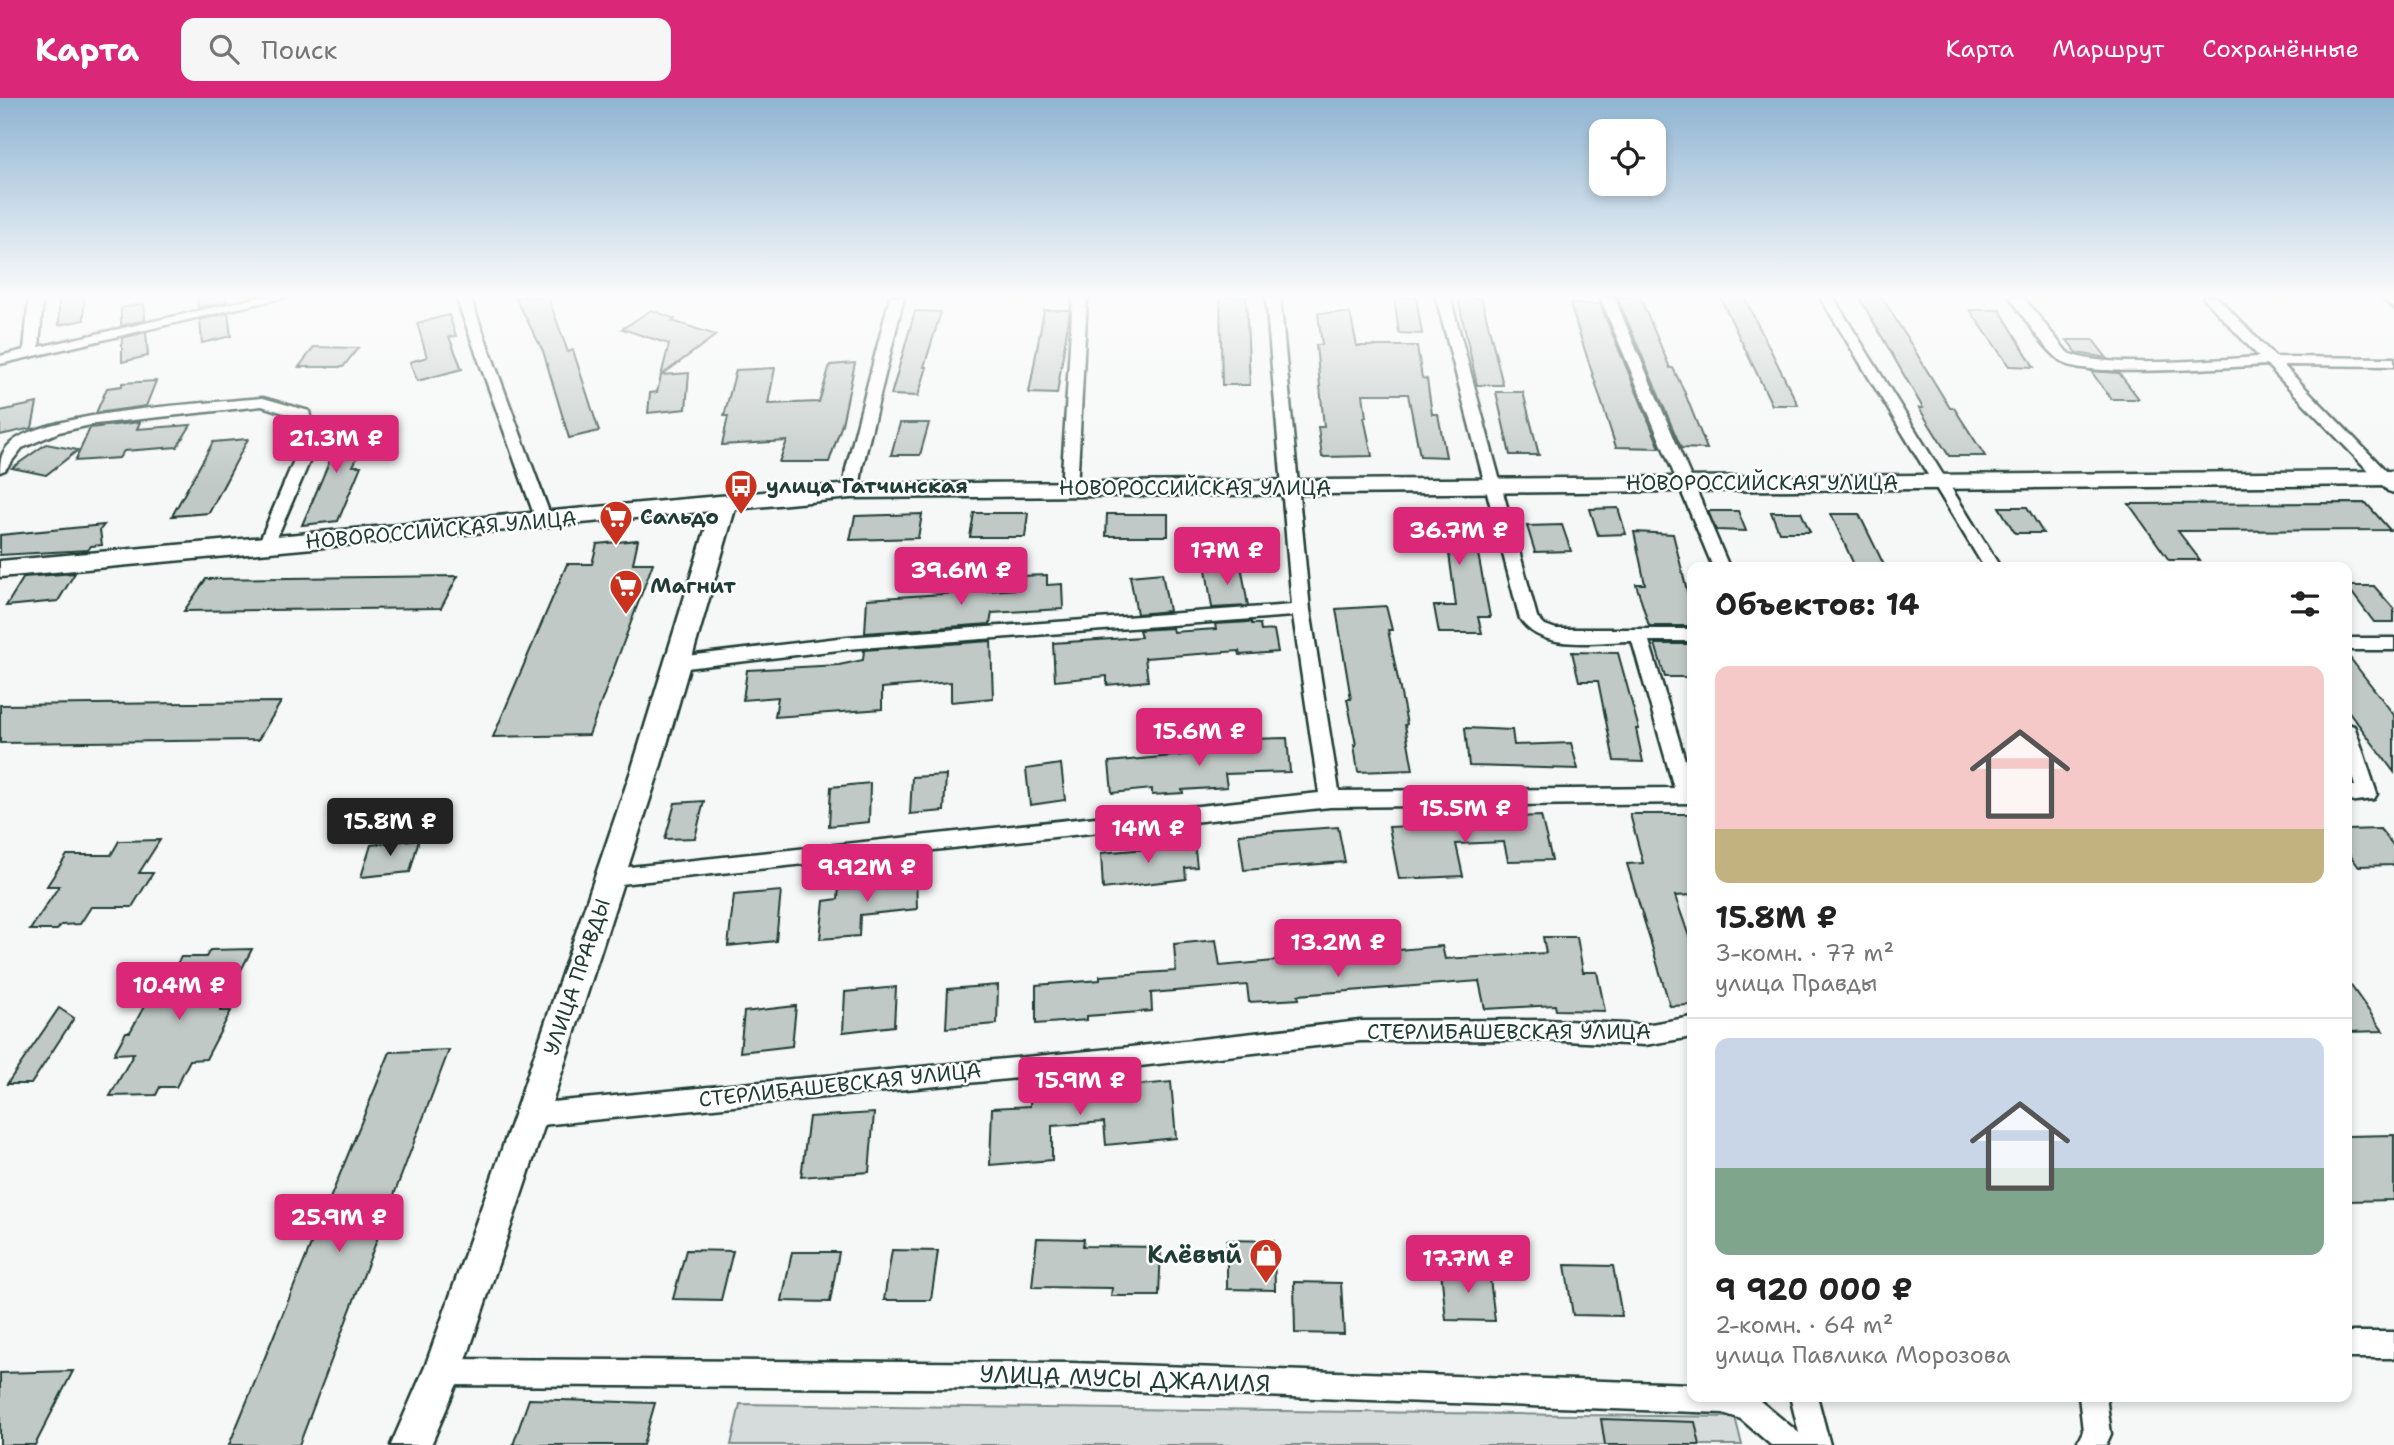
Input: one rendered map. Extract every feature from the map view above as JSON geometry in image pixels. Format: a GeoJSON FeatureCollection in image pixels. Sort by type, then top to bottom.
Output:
{"type":"FeatureCollection","features":[{"type":"Feature","properties":{"kind":"main road","name":"НОВОРОССИЙСКАЯ УЛИЦА"},"geometry":{"type":"LineString","coordinates":[[0,569],[851,491],[2391,481]]}},
{"type":"Feature","properties":{"kind":"main road","name":"УЛИЦА ПРАВДЫ"},"geometry":{"type":"LineString","coordinates":[[411,1445],[443,1372],[611,877],[725,504]]}},
{"type":"Feature","properties":{"kind":"street"},"geometry":{"type":"LineString","coordinates":[[486,360],[544,520]]}},
{"type":"Feature","properties":{"kind":"street"},"geometry":{"type":"LineString","coordinates":[[851,491],[882,360]]}},
{"type":"Feature","properties":{"kind":"street"},"geometry":{"type":"LineString","coordinates":[[1069,489],[1076,360]]}},
{"type":"Feature","properties":{"kind":"street"},"geometry":{"type":"LineString","coordinates":[[1280,360],[1291,468],[1290,487],[1301,610],[1330,799]]}},
{"type":"Feature","properties":{"kind":"street"},"geometry":{"type":"LineString","coordinates":[[1459,360],[1529,619],[1539,629],[1555,635],[1687,635]]}},
{"type":"Feature","properties":{"kind":"street"},"geometry":{"type":"LineString","coordinates":[[1634,360],[1719,562]]}},
{"type":"Feature","properties":{"kind":"street"},"geometry":{"type":"LineString","coordinates":[[1866,360],[1989,562]]}},
{"type":"Feature","properties":{"kind":"street"},"geometry":{"type":"LineString","coordinates":[[2070,360],[2139,366],[2271,361],[2394,362]]}},
{"type":"Feature","properties":{"kind":"street"},"geometry":{"type":"LineString","coordinates":[[2271,361],[2391,481]]}},
{"type":"Feature","properties":{"kind":"street"},"geometry":{"type":"LineString","coordinates":[[0,467],[17,445],[55,428],[95,420],[263,401],[304,414],[308,446],[266,545]]}},
{"type":"Feature","properties":{"kind":"street"},"geometry":{"type":"LineString","coordinates":[[678,663],[847,643],[1301,610]]}},
{"type":"Feature","properties":{"kind":"street"},"geometry":{"type":"LineString","coordinates":[[1639,636],[1687,789]]}},
{"type":"Feature","properties":{"kind":"street"},"geometry":{"type":"LineString","coordinates":[[2352,644],[2394,644]]}},
{"type":"Feature","properties":{"kind":"street"},"geometry":{"type":"LineString","coordinates":[[2352,747],[2367,794],[2352,794]]}},
{"type":"Feature","properties":{"kind":"street"},"geometry":{"type":"LineString","coordinates":[[611,877],[1330,799],[1687,795]]}},
{"type":"Feature","properties":{"kind":"street","name":"СТЕРЛИБАШЕВСКАЯ УЛИЦА"},"geometry":{"type":"LineString","coordinates":[[531,1115],[1131,1057],[1360,1031],[1546,1030],[1645,1035],[1687,1028]]}},
{"type":"Feature","properties":{"kind":"street"},"geometry":{"type":"LineString","coordinates":[[2352,1345],[2394,1345]]}},
{"type":"Feature","properties":{"kind":"street","name":"УЛИЦА МУСЫ ДЖАЛИЛЯ"},"geometry":{"type":"LineString","coordinates":[[443,1372],[1071,1376],[1687,1398]]}},
{"type":"Feature","properties":{"kind":"street","name":"УЛИЦА МУСЫ ДЖАЛИЛЯ"},"geometry":{"type":"LineString","coordinates":[[1732,1402],[1749,1408],[1791,1445]]}},
{"type":"Feature","properties":{"kind":"street"},"geometry":{"type":"LineString","coordinates":[[1805,1402],[1816,1445]]}},
{"type":"Feature","properties":{"kind":"street"},"geometry":{"type":"LineString","coordinates":[[2093,1402],[2097,1441]]}},
{"type":"Feature","properties":{"kind":"shaded area"},"geometry":{"type":"Polygon","coordinates":[[[740,1404],[1735,1417],[1742,1445],[731,1445],[740,1404]]]}},
{"type":"Feature","properties":{"kind":"building"},"geometry":{"type":"Polygon","coordinates":[[[304,360],[349,360],[343,367],[299,367],[304,360]]]}},
{"type":"Feature","properties":{"kind":"building"},"geometry":{"type":"Polygon","coordinates":[[[458,360],[462,369],[417,381],[410,362],[458,360]]]}},
{"type":"Feature","properties":{"kind":"building"},"geometry":{"type":"Polygon","coordinates":[[[546,360],[576,360],[599,431],[569,438],[546,360]]]}},
{"type":"Feature","properties":{"kind":"building"},"geometry":{"type":"Polygon","coordinates":[[[665,360],[682,360],[662,375],[689,373],[686,409],[648,413],[650,393],[657,392],[665,360]]]}},
{"type":"Feature","properties":{"kind":"building"},"geometry":{"type":"Polygon","coordinates":[[[901,360],[926,360],[924,367],[927,367],[918,396],[891,395],[901,360]]]}},
{"type":"Feature","properties":{"kind":"building"},"geometry":{"type":"Polygon","coordinates":[[[1035,360],[1062,360],[1057,394],[1029,393],[1035,360]]]}},
{"type":"Feature","properties":{"kind":"building"},"geometry":{"type":"Polygon","coordinates":[[[1221,360],[1249,360],[1250,385],[1222,385],[1221,360]]]}},
{"type":"Feature","properties":{"kind":"building"},"geometry":{"type":"Polygon","coordinates":[[[1317,360],[1419,360],[1422,378],[1427,379],[1432,414],[1438,414],[1446,457],[1420,456],[1408,394],[1363,394],[1364,417],[1372,456],[1322,457],[1318,427],[1324,427],[1317,360]]]}},
{"type":"Feature","properties":{"kind":"building"},"geometry":{"type":"Polygon","coordinates":[[[1472,360],[1497,360],[1503,385],[1477,385],[1472,360]]]}},
{"type":"Feature","properties":{"kind":"building"},"geometry":{"type":"Polygon","coordinates":[[[1588,360],[1623,360],[1660,448],[1616,447],[1588,360]]]}},
{"type":"Feature","properties":{"kind":"building"},"geometry":{"type":"Polygon","coordinates":[[[1644,360],[1667,360],[1670,368],[1673,368],[1707,449],[1681,448],[1644,360]]]}},
{"type":"Feature","properties":{"kind":"building"},"geometry":{"type":"Polygon","coordinates":[[[1750,360],[1775,360],[1798,405],[1772,405],[1750,360]]]}},
{"type":"Feature","properties":{"kind":"building"},"geometry":{"type":"Polygon","coordinates":[[[1895,360],[1921,360],[1950,408],[1954,408],[1985,456],[1949,456],[1919,408],[1923,408],[1895,360]]]}},
{"type":"Feature","properties":{"kind":"building"},"geometry":{"type":"Polygon","coordinates":[[[2005,360],[2030,360],[2034,367],[2009,366],[2005,360]]]}},
{"type":"Feature","properties":{"kind":"building"},"geometry":{"type":"Polygon","coordinates":[[[855,363],[842,424],[829,462],[779,462],[787,441],[722,445],[728,416],[724,416],[736,370],[775,368],[768,404],[819,402],[830,365],[855,363]]]}},
{"type":"Feature","properties":{"kind":"building"},"geometry":{"type":"Polygon","coordinates":[[[2091,371],[2119,373],[2139,399],[2111,399],[2091,371]]]}},
{"type":"Feature","properties":{"kind":"building"},"geometry":{"type":"Polygon","coordinates":[[[156,381],[146,406],[96,413],[107,388],[122,386],[122,383],[156,381]]]}},
{"type":"Feature","properties":{"kind":"building"},"geometry":{"type":"Polygon","coordinates":[[[1496,392],[1523,392],[1539,455],[1510,455],[1496,392]]]}},
{"type":"Feature","properties":{"kind":"building"},"geometry":{"type":"Polygon","coordinates":[[[37,403],[32,428],[0,435],[0,411],[37,403]]]}},
{"type":"Feature","properties":{"kind":"building"},"geometry":{"type":"Polygon","coordinates":[[[140,422],[137,429],[191,425],[177,447],[124,451],[119,458],[75,461],[90,428],[140,422]]]}},
{"type":"Feature","properties":{"kind":"building"},"geometry":{"type":"Polygon","coordinates":[[[900,423],[929,423],[920,455],[891,455],[900,423]]]}},
{"type":"Feature","properties":{"kind":"building"},"geometry":{"type":"Polygon","coordinates":[[[371,430],[353,466],[361,466],[338,521],[302,525],[331,458],[313,460],[325,434],[371,430]]]}},
{"type":"Feature","properties":{"kind":"building"},"geometry":{"type":"Polygon","coordinates":[[[248,439],[209,513],[172,516],[213,442],[248,439]]]}},
{"type":"Feature","properties":{"kind":"building"},"geometry":{"type":"Polygon","coordinates":[[[46,444],[78,450],[46,475],[12,468],[46,444]]]}},
{"type":"Feature","properties":{"kind":"building"},"geometry":{"type":"Polygon","coordinates":[[[2366,503],[2390,530],[2178,531],[2200,560],[2169,560],[2129,504],[2366,503]]]}},
{"type":"Feature","properties":{"kind":"building"},"geometry":{"type":"Polygon","coordinates":[[[1999,507],[2027,507],[2043,533],[2015,533],[1999,507]]]}},
{"type":"Feature","properties":{"kind":"building"},"geometry":{"type":"Polygon","coordinates":[[[1618,508],[1626,534],[1598,535],[1590,509],[1618,508]]]}},
{"type":"Feature","properties":{"kind":"building"},"geometry":{"type":"Polygon","coordinates":[[[1413,511],[1480,511],[1486,538],[1475,538],[1490,617],[1478,617],[1482,633],[1439,633],[1434,606],[1456,606],[1447,538],[1417,538],[1413,511]]]}},
{"type":"Feature","properties":{"kind":"building"},"geometry":{"type":"Polygon","coordinates":[[[1708,511],[1738,511],[1746,531],[1716,530],[1708,511]]]}},
{"type":"Feature","properties":{"kind":"building"},"geometry":{"type":"Polygon","coordinates":[[[1771,512],[1801,512],[1810,532],[1779,532],[1771,512]]]}},
{"type":"Feature","properties":{"kind":"building"},"geometry":{"type":"Polygon","coordinates":[[[974,513],[1028,513],[1025,537],[970,537],[974,513]]]}},
{"type":"Feature","properties":{"kind":"building"},"geometry":{"type":"Polygon","coordinates":[[[922,514],[918,538],[850,540],[855,516],[922,514]]]}},
{"type":"Feature","properties":{"kind":"building"},"geometry":{"type":"Polygon","coordinates":[[[1107,514],[1168,514],[1168,536],[1106,536],[1107,514]]]}},
{"type":"Feature","properties":{"kind":"building"},"geometry":{"type":"Polygon","coordinates":[[[1831,514],[1859,514],[1883,562],[1853,562],[1831,514]]]}},
{"type":"Feature","properties":{"kind":"building"},"geometry":{"type":"Polygon","coordinates":[[[104,525],[100,530],[102,545],[91,546],[88,550],[0,555],[0,535],[104,525]]]}},
{"type":"Feature","properties":{"kind":"building"},"geometry":{"type":"Polygon","coordinates":[[[1562,525],[1571,551],[1535,552],[1527,526],[1562,525]]]}},
{"type":"Feature","properties":{"kind":"building"},"geometry":{"type":"Polygon","coordinates":[[[1634,532],[1673,534],[1687,591],[1687,626],[1649,626],[1636,584],[1645,584],[1634,532]]]}},
{"type":"Feature","properties":{"kind":"building"},"geometry":{"type":"Polygon","coordinates":[[[638,540],[633,563],[653,563],[589,735],[493,737],[567,564],[592,564],[597,544],[638,540]]]}},
{"type":"Feature","properties":{"kind":"building"},"geometry":{"type":"Polygon","coordinates":[[[1241,565],[1248,606],[1212,608],[1206,569],[1241,565]]]}},
{"type":"Feature","properties":{"kind":"building"},"geometry":{"type":"Polygon","coordinates":[[[75,573],[58,601],[6,606],[24,577],[75,573]]]}},
{"type":"Feature","properties":{"kind":"building"},"geometry":{"type":"Polygon","coordinates":[[[1162,573],[1169,611],[1137,614],[1130,576],[1162,573]]]}},
{"type":"Feature","properties":{"kind":"building"},"geometry":{"type":"Polygon","coordinates":[[[1047,575],[1047,585],[1062,584],[1063,609],[992,613],[990,624],[865,633],[867,599],[1018,589],[1019,576],[1047,575]]]}},
{"type":"Feature","properties":{"kind":"building"},"geometry":{"type":"Polygon","coordinates":[[[458,576],[441,608],[184,611],[206,579],[458,576]]]}},
{"type":"Feature","properties":{"kind":"building"},"geometry":{"type":"Polygon","coordinates":[[[2352,586],[2374,586],[2394,609],[2394,622],[2374,622],[2352,593],[2352,586]]]}},
{"type":"Feature","properties":{"kind":"building"},"geometry":{"type":"Polygon","coordinates":[[[1386,606],[1413,770],[1358,772],[1347,699],[1351,699],[1336,609],[1386,606]]]}},
{"type":"Feature","properties":{"kind":"building"},"geometry":{"type":"Polygon","coordinates":[[[1215,624],[1260,624],[1261,631],[1274,630],[1278,652],[1240,655],[1239,651],[1145,658],[1148,681],[1107,685],[1107,676],[1055,681],[1053,643],[1141,637],[1139,630],[1172,628],[1173,632],[1216,629],[1215,624]]]}},
{"type":"Feature","properties":{"kind":"building"},"geometry":{"type":"Polygon","coordinates":[[[991,641],[993,698],[951,702],[951,682],[882,688],[882,709],[775,717],[778,697],[743,700],[747,670],[839,665],[863,660],[864,650],[991,641]]]}},
{"type":"Feature","properties":{"kind":"building"},"geometry":{"type":"Polygon","coordinates":[[[1655,644],[1687,644],[1687,677],[1665,677],[1655,644]]]}},
{"type":"Feature","properties":{"kind":"building"},"geometry":{"type":"Polygon","coordinates":[[[1572,652],[1618,653],[1639,729],[1636,729],[1643,762],[1614,761],[1598,681],[1579,681],[1572,652]]]}},
{"type":"Feature","properties":{"kind":"building"},"geometry":{"type":"Polygon","coordinates":[[[2352,660],[2394,715],[2394,772],[2352,716],[2352,660]]]}},
{"type":"Feature","properties":{"kind":"building"},"geometry":{"type":"Polygon","coordinates":[[[281,702],[258,740],[0,743],[0,705],[281,702]]]}},
{"type":"Feature","properties":{"kind":"building"},"geometry":{"type":"Polygon","coordinates":[[[1465,728],[1512,730],[1514,745],[1571,743],[1578,769],[1469,766],[1465,728]]]}},
{"type":"Feature","properties":{"kind":"building"},"geometry":{"type":"Polygon","coordinates":[[[1287,738],[1290,772],[1225,774],[1227,787],[1182,790],[1183,793],[1152,795],[1152,789],[1112,793],[1109,762],[1246,749],[1245,739],[1287,738]]]}},
{"type":"Feature","properties":{"kind":"building"},"geometry":{"type":"Polygon","coordinates":[[[1061,764],[1065,800],[1030,805],[1026,769],[1061,764]]]}},
{"type":"Feature","properties":{"kind":"building"},"geometry":{"type":"Polygon","coordinates":[[[946,775],[944,811],[910,814],[912,777],[946,775]]]}},
{"type":"Feature","properties":{"kind":"building"},"geometry":{"type":"Polygon","coordinates":[[[870,783],[869,822],[829,826],[831,787],[870,783]]]}},
{"type":"Feature","properties":{"kind":"building"},"geometry":{"type":"Polygon","coordinates":[[[704,801],[695,838],[665,839],[675,803],[704,801]]]}},
{"type":"Feature","properties":{"kind":"building"},"geometry":{"type":"Polygon","coordinates":[[[1630,814],[1687,814],[1687,895],[1675,896],[1687,931],[1687,1005],[1670,1006],[1627,864],[1643,863],[1630,814]]]}},
{"type":"Feature","properties":{"kind":"building"},"geometry":{"type":"Polygon","coordinates":[[[1541,816],[1552,860],[1508,861],[1504,842],[1456,844],[1463,876],[1399,879],[1389,827],[1487,823],[1486,818],[1541,816]]]}},
{"type":"Feature","properties":{"kind":"building"},"geometry":{"type":"Polygon","coordinates":[[[1338,827],[1345,862],[1244,870],[1239,834],[1338,827]]]}},
{"type":"Feature","properties":{"kind":"building"},"geometry":{"type":"Polygon","coordinates":[[[2380,829],[2394,846],[2394,865],[2358,866],[2352,858],[2352,830],[2380,829]]]}},
{"type":"Feature","properties":{"kind":"building"},"geometry":{"type":"Polygon","coordinates":[[[419,839],[410,872],[361,877],[371,845],[419,839]]]}},
{"type":"Feature","properties":{"kind":"building"},"geometry":{"type":"Polygon","coordinates":[[[160,840],[139,873],[153,873],[132,907],[91,907],[80,924],[61,925],[57,930],[30,930],[59,886],[47,886],[67,855],[111,855],[119,841],[160,840]]]}},
{"type":"Feature","properties":{"kind":"building"},"geometry":{"type":"Polygon","coordinates":[[[1194,841],[1197,867],[1185,868],[1186,879],[1103,889],[1101,853],[1157,848],[1156,844],[1194,841]]]}},
{"type":"Feature","properties":{"kind":"building"},"geometry":{"type":"Polygon","coordinates":[[[916,872],[917,909],[860,915],[859,936],[820,939],[824,901],[838,899],[839,886],[875,884],[875,877],[916,872]]]}},
{"type":"Feature","properties":{"kind":"building"},"geometry":{"type":"Polygon","coordinates":[[[781,891],[776,941],[728,946],[734,895],[781,891]]]}},
{"type":"Feature","properties":{"kind":"building"},"geometry":{"type":"Polygon","coordinates":[[[1543,937],[1577,937],[1583,972],[1597,972],[1605,1011],[1556,1010],[1555,1005],[1485,1009],[1479,981],[1298,995],[1299,999],[1249,1002],[1247,985],[1151,993],[1152,1011],[1087,1016],[1087,1020],[1036,1024],[1036,985],[1100,980],[1100,976],[1176,971],[1174,944],[1216,940],[1220,966],[1442,946],[1445,959],[1546,953],[1543,937]]]}},
{"type":"Feature","properties":{"kind":"building"},"geometry":{"type":"Polygon","coordinates":[[[252,949],[220,1011],[231,1011],[206,1059],[190,1060],[176,1087],[160,1087],[156,1095],[110,1096],[134,1053],[114,1054],[126,1032],[130,1032],[164,971],[173,971],[181,957],[206,957],[210,950],[252,949]]]}},
{"type":"Feature","properties":{"kind":"building"},"geometry":{"type":"Polygon","coordinates":[[[998,985],[997,1024],[946,1028],[948,989],[998,985]]]}},
{"type":"Feature","properties":{"kind":"building"},"geometry":{"type":"Polygon","coordinates":[[[896,987],[894,1026],[843,1032],[845,992],[896,987]]]}},
{"type":"Feature","properties":{"kind":"building"},"geometry":{"type":"Polygon","coordinates":[[[2352,987],[2383,1031],[2352,1032],[2352,987]]]}},
{"type":"Feature","properties":{"kind":"building"},"geometry":{"type":"Polygon","coordinates":[[[796,1006],[792,1046],[740,1052],[744,1012],[796,1006]]]}},
{"type":"Feature","properties":{"kind":"building"},"geometry":{"type":"Polygon","coordinates":[[[59,1008],[74,1018],[31,1084],[7,1084],[59,1008]]]}},
{"type":"Feature","properties":{"kind":"building"},"geometry":{"type":"Polygon","coordinates":[[[449,1050],[299,1445],[229,1445],[390,1052],[449,1050]]]}},
{"type":"Feature","properties":{"kind":"building"},"geometry":{"type":"Polygon","coordinates":[[[1080,1075],[1080,1091],[1171,1082],[1176,1138],[1106,1145],[1104,1122],[1052,1126],[1052,1160],[990,1165],[992,1108],[1030,1106],[1031,1079],[1080,1075]]]}},
{"type":"Feature","properties":{"kind":"building"},"geometry":{"type":"Polygon","coordinates":[[[874,1113],[869,1172],[801,1177],[809,1117],[874,1113]]]}},
{"type":"Feature","properties":{"kind":"building"},"geometry":{"type":"Polygon","coordinates":[[[2394,1135],[2394,1200],[2352,1201],[2352,1136],[2394,1135]]]}},
{"type":"Feature","properties":{"kind":"building"},"geometry":{"type":"Polygon","coordinates":[[[1037,1238],[1084,1239],[1083,1246],[1161,1247],[1159,1296],[1111,1296],[1112,1288],[1032,1287],[1037,1238]]]}},
{"type":"Feature","properties":{"kind":"building"},"geometry":{"type":"Polygon","coordinates":[[[1227,1240],[1274,1241],[1275,1290],[1227,1289],[1227,1240]]]}},
{"type":"Feature","properties":{"kind":"building"},"geometry":{"type":"Polygon","coordinates":[[[686,1250],[733,1251],[721,1300],[673,1299],[686,1250]]]}},
{"type":"Feature","properties":{"kind":"building"},"geometry":{"type":"Polygon","coordinates":[[[892,1250],[938,1251],[931,1300],[884,1300],[892,1250]]]}},
{"type":"Feature","properties":{"kind":"building"},"geometry":{"type":"Polygon","coordinates":[[[792,1252],[839,1252],[830,1302],[782,1301],[792,1252]]]}},
{"type":"Feature","properties":{"kind":"building"},"geometry":{"type":"Polygon","coordinates":[[[1565,1265],[1613,1266],[1622,1316],[1573,1315],[1565,1265]]]}},
{"type":"Feature","properties":{"kind":"building"},"geometry":{"type":"Polygon","coordinates":[[[1441,1270],[1489,1270],[1495,1321],[1446,1320],[1441,1270]]]}},
{"type":"Feature","properties":{"kind":"building"},"geometry":{"type":"Polygon","coordinates":[[[1294,1282],[1341,1283],[1344,1334],[1295,1333],[1294,1282]]]}},
{"type":"Feature","properties":{"kind":"building"},"geometry":{"type":"Polygon","coordinates":[[[73,1371],[35,1445],[0,1445],[0,1373],[73,1371]]]}},
{"type":"Feature","properties":{"kind":"building"},"geometry":{"type":"Polygon","coordinates":[[[529,1399],[655,1403],[643,1445],[513,1445],[529,1399]]]}},
{"type":"Feature","properties":{"kind":"building"},"geometry":{"type":"Polygon","coordinates":[[[1601,1419],[1695,1422],[1700,1445],[1605,1445],[1601,1419]]]}},
{"type":"Feature","properties":{"kind":"place","name":"улица Гатчинская"},"geometry":{"type":"Point","coordinates":[741,516]}},
{"type":"Feature","properties":{"kind":"place","name":"Сальдо"},"geometry":{"type":"Point","coordinates":[616,547]}},
{"type":"Feature","properties":{"kind":"place","name":"Магнит"},"geometry":{"type":"Point","coordinates":[626,616]}},
{"type":"Feature","properties":{"kind":"place","name":"Клёвый"},"geometry":{"type":"Point","coordinates":[1266,1285]}}]}
